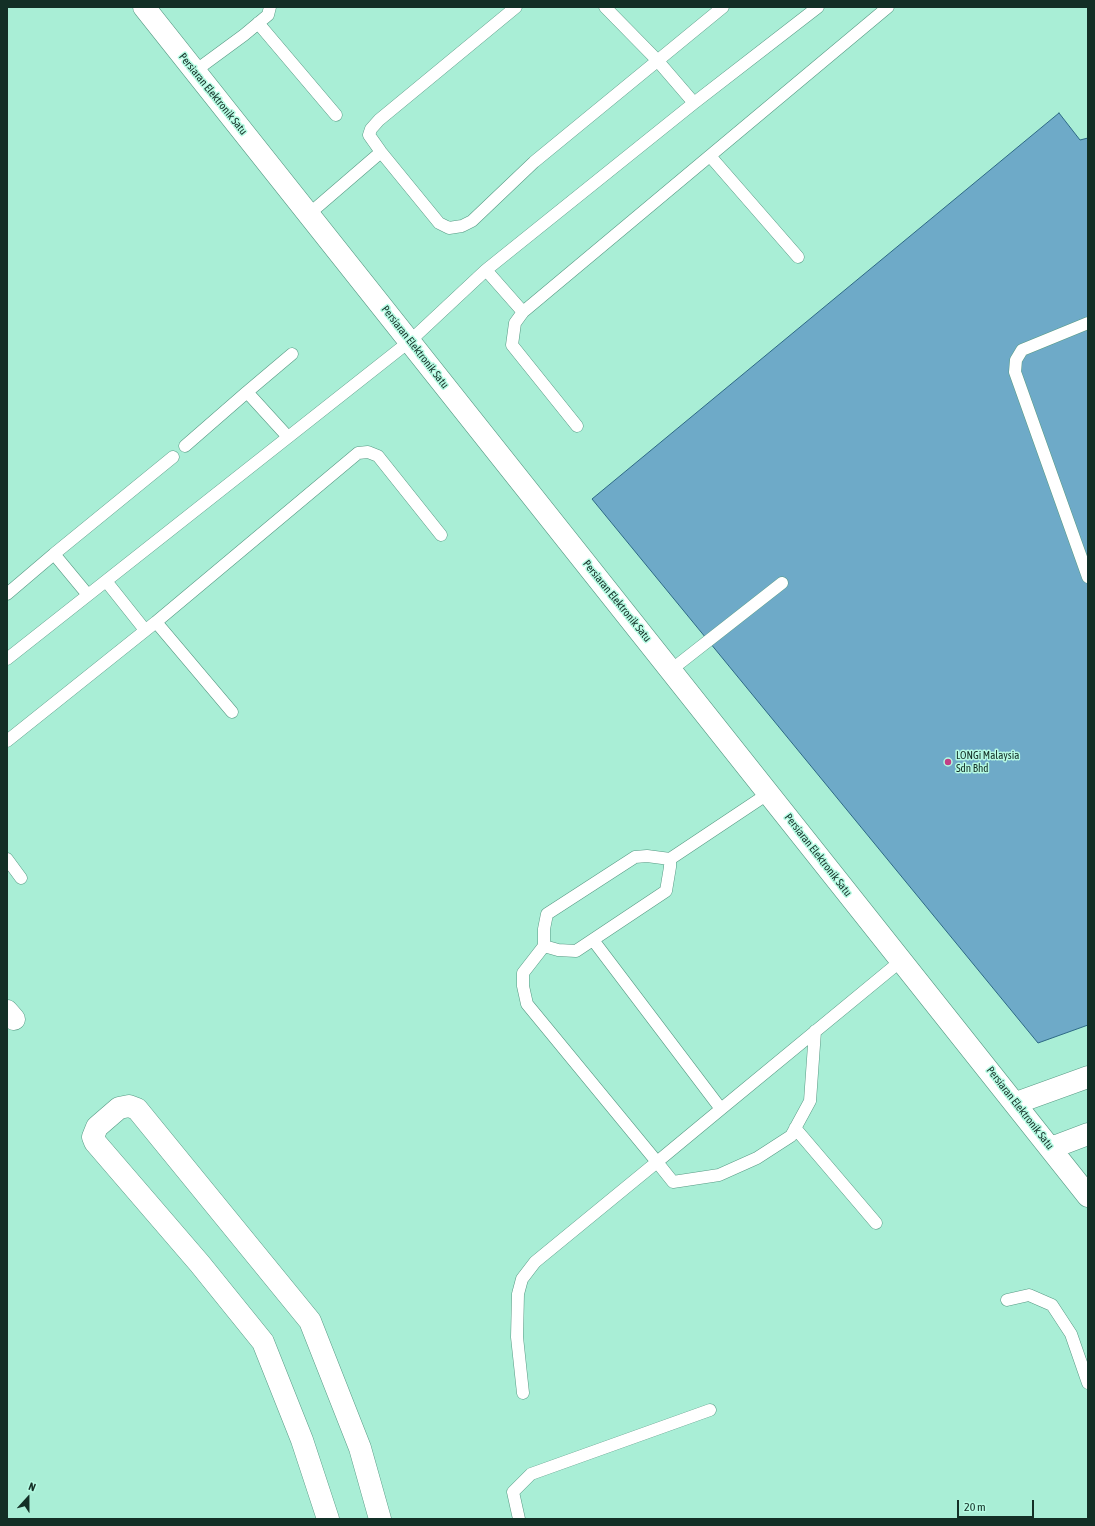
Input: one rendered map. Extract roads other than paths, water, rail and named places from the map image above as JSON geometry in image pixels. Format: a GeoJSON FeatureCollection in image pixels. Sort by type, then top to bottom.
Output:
{"type":"FeatureCollection","features":[{"type":"Feature","properties":{"kind":"street","name":"Persiaran Elektronik Satu"},"geometry":{"type":"LineString","coordinates":[[144,7],[1088,1196]]}},
{"type":"Feature","properties":{"kind":"street"},"geometry":{"type":"LineString","coordinates":[[1016,1104],[1088,1076]]}},
{"type":"Feature","properties":{"kind":"street"},"geometry":{"type":"LineString","coordinates":[[328,1519],[302,1440],[263,1342],[200,1264],[95,1142],[93,1137],[97,1127],[119,1108],[129,1106],[138,1109],[310,1321],[360,1448],[380,1519]]}},
{"type":"Feature","properties":{"kind":"street"},"geometry":{"type":"LineString","coordinates":[[1051,1148],[1088,1134]]}},
{"type":"Feature","properties":{"kind":"lane"},"geometry":{"type":"LineString","coordinates":[[195,71],[244,35],[268,15],[270,7]]}},
{"type":"Feature","properties":{"kind":"lane"},"geometry":{"type":"LineString","coordinates":[[516,7],[379,120],[371,129],[369,135],[381,152],[439,222],[449,228],[462,226],[472,220],[534,162],[723,7]]}},
{"type":"Feature","properties":{"kind":"lane"},"geometry":{"type":"LineString","coordinates":[[605,7],[657,60],[694,103]]}},
{"type":"Feature","properties":{"kind":"lane"},"geometry":{"type":"LineString","coordinates":[[7,659],[410,341],[486,270],[694,103],[818,7]]}},
{"type":"Feature","properties":{"kind":"lane"},"geometry":{"type":"LineString","coordinates":[[577,426],[512,345],[515,322],[523,312],[888,7]]}},
{"type":"Feature","properties":{"kind":"lane"},"geometry":{"type":"LineString","coordinates":[[258,23],[336,115]]}},
{"type":"Feature","properties":{"kind":"lane"},"geometry":{"type":"LineString","coordinates":[[309,214],[381,152]]}},
{"type":"Feature","properties":{"kind":"lane"},"geometry":{"type":"LineString","coordinates":[[710,156],[798,257]]}},
{"type":"Feature","properties":{"kind":"lane"},"geometry":{"type":"LineString","coordinates":[[486,270],[523,312]]}},
{"type":"Feature","properties":{"kind":"lane"},"geometry":{"type":"LineString","coordinates":[[1088,323],[1022,350],[1016,360],[1015,372],[1088,577]]}},
{"type":"Feature","properties":{"kind":"lane"},"geometry":{"type":"LineString","coordinates":[[185,446],[292,354]]}},
{"type":"Feature","properties":{"kind":"lane"},"geometry":{"type":"LineString","coordinates":[[247,392],[288,437]]}},
{"type":"Feature","properties":{"kind":"lane"},"geometry":{"type":"LineString","coordinates":[[7,741],[156,622],[358,453],[368,452],[378,456],[441,536]]}},
{"type":"Feature","properties":{"kind":"lane"},"geometry":{"type":"LineString","coordinates":[[7,594],[173,457]]}},
{"type":"Feature","properties":{"kind":"lane"},"geometry":{"type":"LineString","coordinates":[[54,554],[88,595]]}},
{"type":"Feature","properties":{"kind":"lane"},"geometry":{"type":"LineString","coordinates":[[106,581],[145,630]]}},
{"type":"Feature","properties":{"kind":"lane"},"geometry":{"type":"LineString","coordinates":[[671,670],[782,583]]}},
{"type":"Feature","properties":{"kind":"lane"},"geometry":{"type":"LineString","coordinates":[[156,622],[232,712]]}},
{"type":"Feature","properties":{"kind":"lane"},"geometry":{"type":"LineString","coordinates":[[769,793],[670,859],[647,856],[635,857],[547,914],[544,929],[544,946],[523,972],[523,986],[527,1004],[673,1182],[719,1175],[757,1158],[791,1136],[810,1101],[815,1031]]}},
{"type":"Feature","properties":{"kind":"lane"},"geometry":{"type":"LineString","coordinates":[[7,859],[22,878]]}},
{"type":"Feature","properties":{"kind":"lane"},"geometry":{"type":"LineString","coordinates":[[544,946],[558,950],[576,951],[666,891],[670,859]]}},
{"type":"Feature","properties":{"kind":"lane"},"geometry":{"type":"LineString","coordinates":[[593,940],[721,1109]]}},
{"type":"Feature","properties":{"kind":"lane"},"geometry":{"type":"LineString","coordinates":[[523,1392],[517,1337],[518,1294],[522,1279],[535,1262],[902,960]]}},
{"type":"Feature","properties":{"kind":"lane"},"geometry":{"type":"LineString","coordinates":[[795,1128],[876,1223]]}},
{"type":"Feature","properties":{"kind":"lane"},"geometry":{"type":"LineString","coordinates":[[1007,1300],[1029,1295],[1052,1305],[1071,1334],[1088,1383]]}},
{"type":"Feature","properties":{"kind":"lane"},"geometry":{"type":"LineString","coordinates":[[519,1519],[513,1492],[531,1474],[710,1410]]}},
{"type":"Feature","properties":{"kind":"place","name":"LONGi Malaysia Sdn Bhd"},"geometry":{"type":"Point","coordinates":[948,762]}}]}
